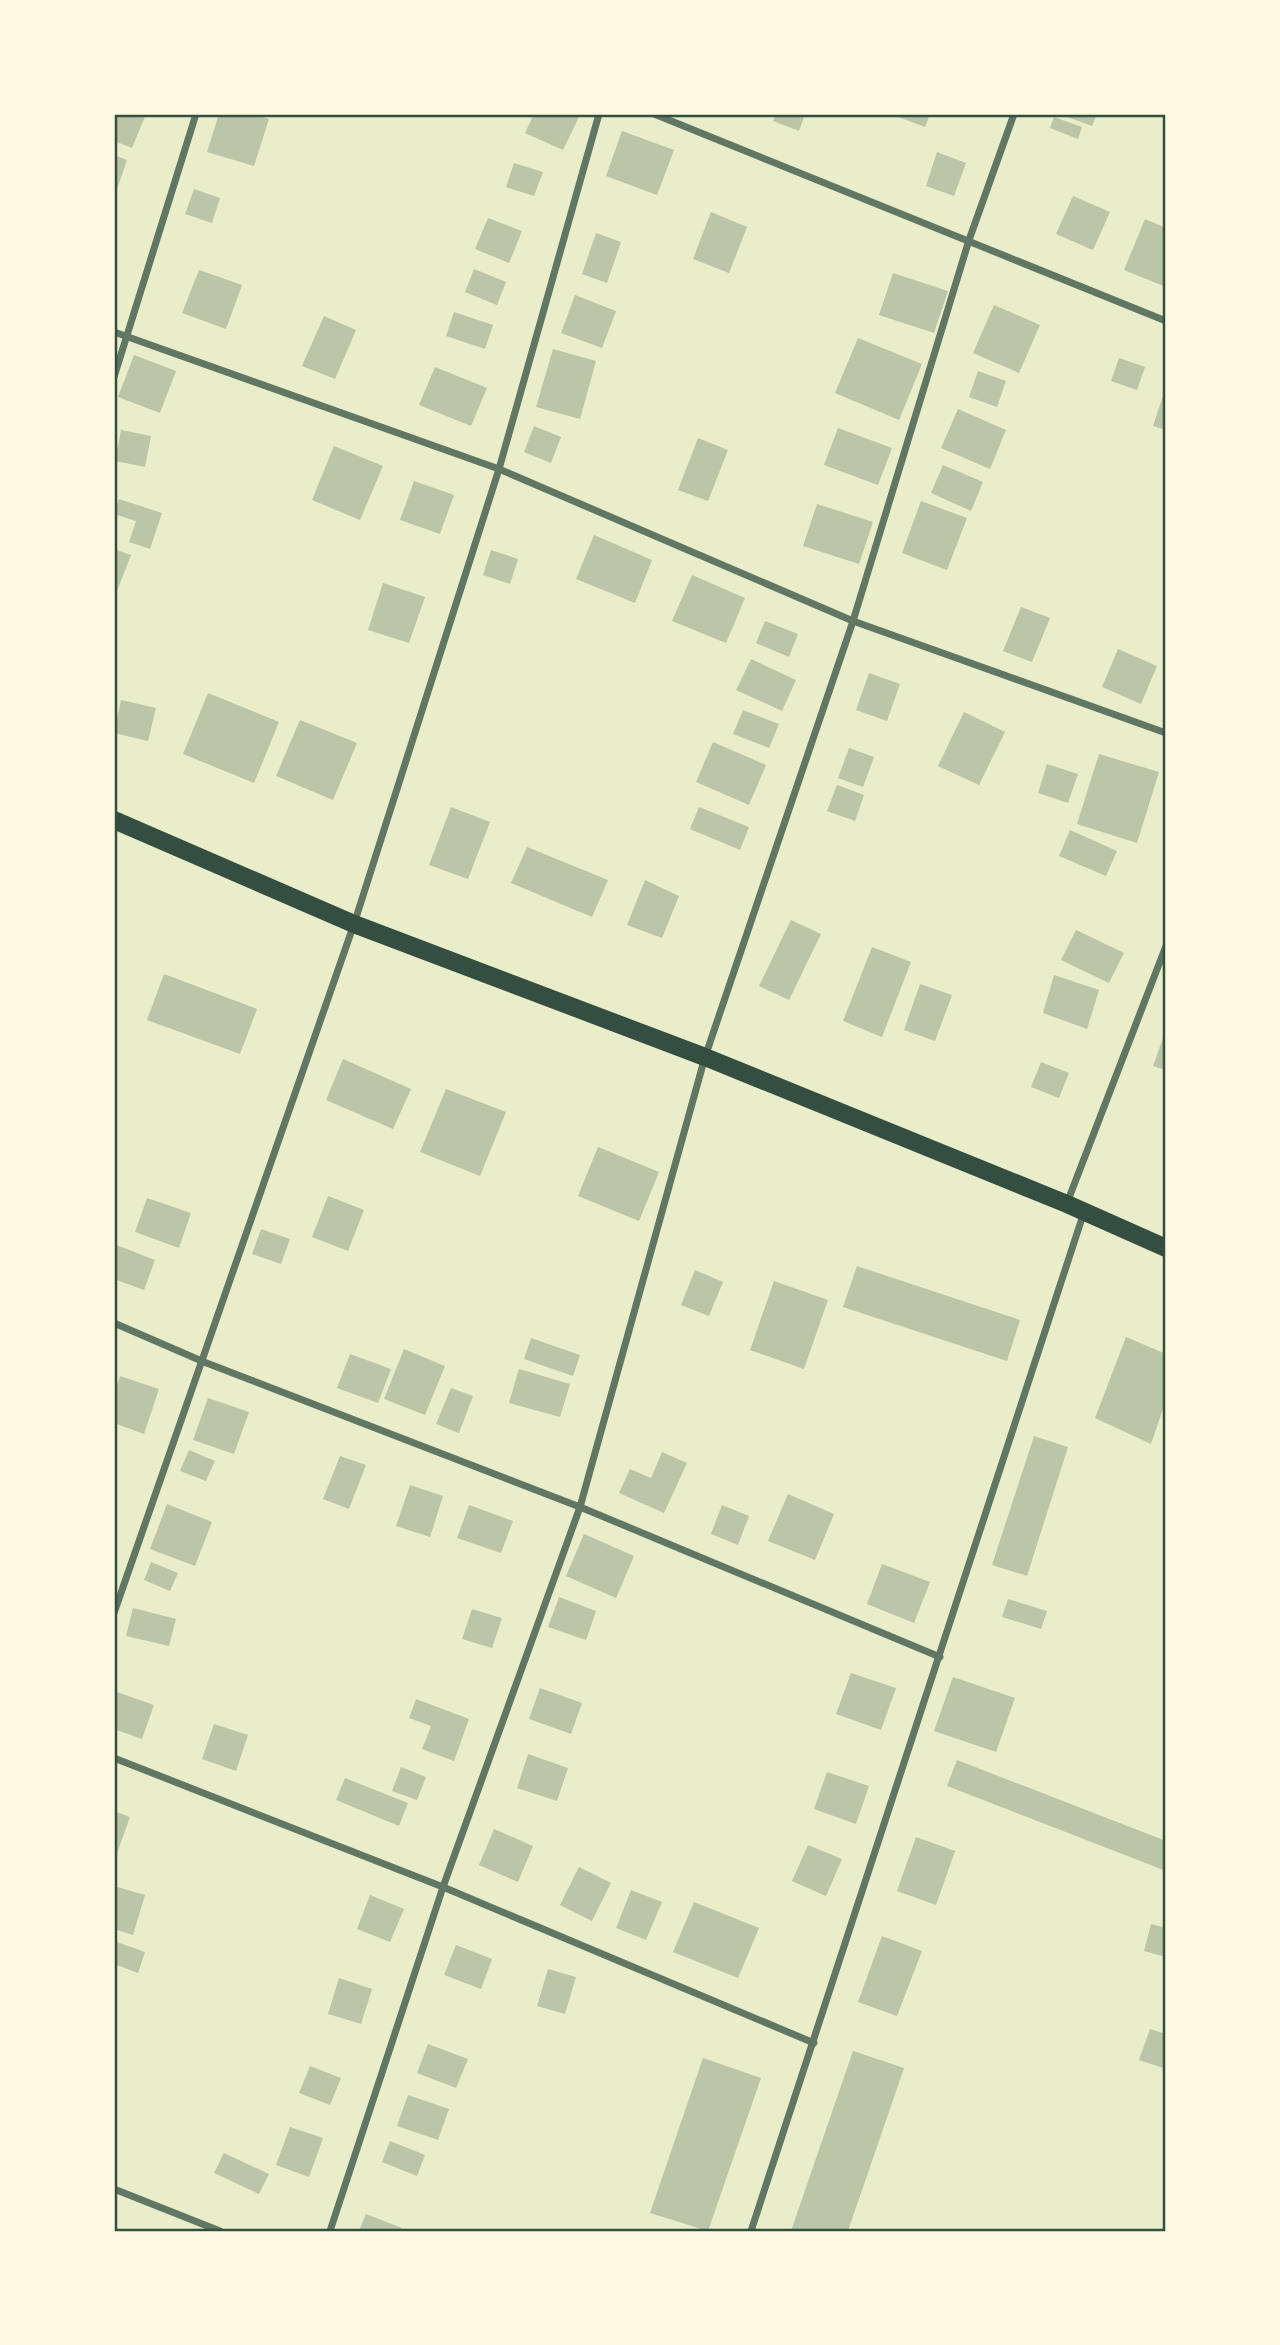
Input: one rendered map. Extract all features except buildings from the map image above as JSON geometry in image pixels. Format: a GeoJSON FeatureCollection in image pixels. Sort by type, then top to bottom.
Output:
{"type":"FeatureCollection","features":[{"type":"Feature","properties":{"kind":"main road"},"geometry":{"type":"LineString","coordinates":[[114,820],[354,924],[705,1057],[1067,1204],[1166,1248]]}},
{"type":"Feature","properties":{"kind":"street"},"geometry":{"type":"LineString","coordinates":[[114,377],[196,114]]}},
{"type":"Feature","properties":{"kind":"street"},"geometry":{"type":"LineString","coordinates":[[114,1613],[204,1362],[354,924],[499,469],[599,114]]}},
{"type":"Feature","properties":{"kind":"street"},"geometry":{"type":"LineString","coordinates":[[654,114],[1166,321]]}},
{"type":"Feature","properties":{"kind":"street"},"geometry":{"type":"LineString","coordinates":[[330,2231],[443,1887],[580,1507],[705,1057],[853,621],[969,240],[1014,114]]}},
{"type":"Feature","properties":{"kind":"street"},"geometry":{"type":"LineString","coordinates":[[114,332],[499,469],[853,621],[1166,733]]}},
{"type":"Feature","properties":{"kind":"street"},"geometry":{"type":"LineString","coordinates":[[1067,1204],[1166,946]]}},
{"type":"Feature","properties":{"kind":"street"},"geometry":{"type":"LineString","coordinates":[[751,2231],[1084,1212]]}},
{"type":"Feature","properties":{"kind":"street"},"geometry":{"type":"LineString","coordinates":[[114,1323],[204,1362],[580,1507],[940,1657]]}},
{"type":"Feature","properties":{"kind":"street"},"geometry":{"type":"LineString","coordinates":[[114,1758],[443,1887],[814,2043]]}},
{"type":"Feature","properties":{"kind":"street"},"geometry":{"type":"LineString","coordinates":[[114,2189],[220,2231]]}}]}
